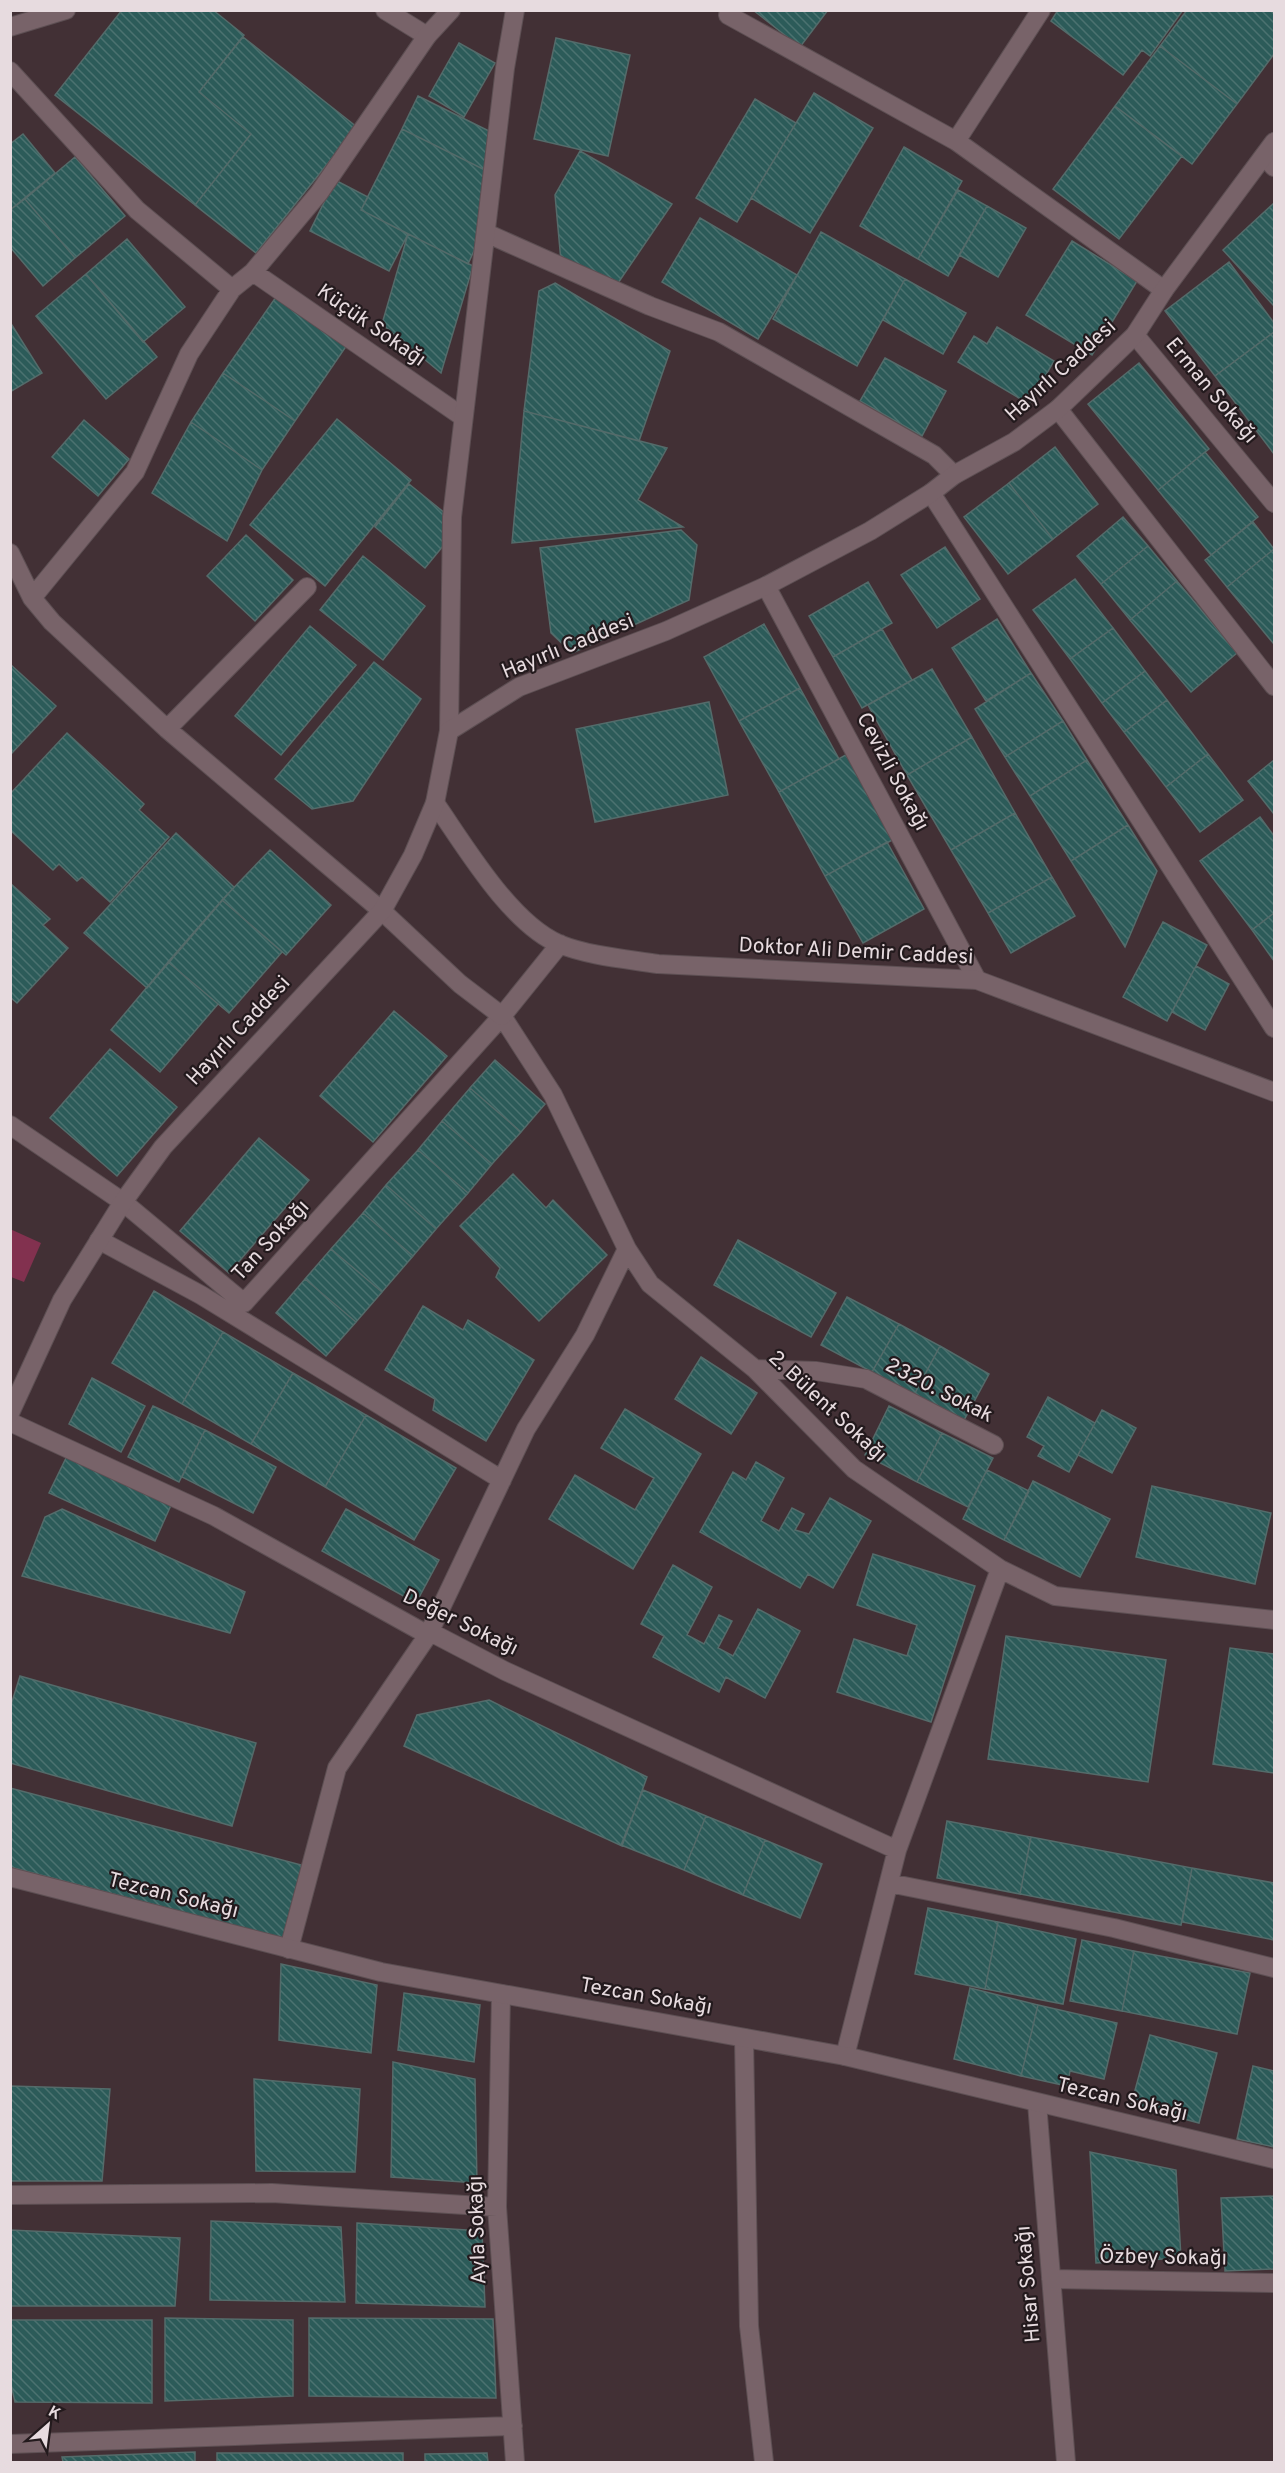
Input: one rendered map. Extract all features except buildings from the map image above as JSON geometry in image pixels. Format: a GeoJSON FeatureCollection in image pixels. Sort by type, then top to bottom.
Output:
{"type":"FeatureCollection","features":[{"type":"Feature","properties":{"kind":"street"},"geometry":{"type":"LineString","coordinates":[[10,27],[66,10]]}},
{"type":"Feature","properties":{"kind":"street"},"geometry":{"type":"LineString","coordinates":[[385,10],[427,36]]}},
{"type":"Feature","properties":{"kind":"street"},"geometry":{"type":"LineString","coordinates":[[32,598],[135,472],[189,354],[232,289],[253,272],[319,193],[427,36],[451,10]]}},
{"type":"Feature","properties":{"kind":"street"},"geometry":{"type":"LineString","coordinates":[[449,731],[452,517],[505,68],[515,10]]}},
{"type":"Feature","properties":{"kind":"street"},"geometry":{"type":"LineString","coordinates":[[956,141],[1041,10]]}},
{"type":"Feature","properties":{"kind":"street"},"geometry":{"type":"LineString","coordinates":[[727,12],[956,141],[1164,290]]}},
{"type":"Feature","properties":{"kind":"street"},"geometry":{"type":"LineString","coordinates":[[10,71],[137,210],[232,289]]}},
{"type":"Feature","properties":{"kind":"street","name":"Hayırlı Caddesi"},"geometry":{"type":"LineString","coordinates":[[10,1413],[62,1300],[123,1202],[163,1147],[382,911],[413,855],[435,803],[449,731],[519,687],[666,631],[766,586],[870,531],[931,493],[954,475],[1014,442],[1058,409],[1136,335],[1164,290],[1271,155]]}},
{"type":"Feature","properties":{"kind":"street"},"geometry":{"type":"LineString","coordinates":[[486,233],[650,306],[719,332],[934,455],[954,475]]}},
{"type":"Feature","properties":{"kind":"street","name":"Küçük Sokağı"},"geometry":{"type":"LineString","coordinates":[[253,272],[464,417]]}},
{"type":"Feature","properties":{"kind":"street","name":"Erman Sokağı"},"geometry":{"type":"LineString","coordinates":[[1136,335],[1275,503]]}},
{"type":"Feature","properties":{"kind":"street"},"geometry":{"type":"LineString","coordinates":[[1058,409],[1275,686]]}},
{"type":"Feature","properties":{"kind":"street"},"geometry":{"type":"LineString","coordinates":[[931,493],[1275,1028]]}},
{"type":"Feature","properties":{"kind":"street","name":"2. Bülent Sokağı"},"geometry":{"type":"LineString","coordinates":[[13,565],[32,598],[52,622],[167,729],[382,911],[452,977],[502,1017],[553,1095],[627,1249],[650,1284],[755,1369],[854,1469],[1000,1569],[1055,1596],[1275,1620]]}},
{"type":"Feature","properties":{"kind":"street","name":"Cevizli Sokağı"},"geometry":{"type":"LineString","coordinates":[[766,586],[977,980]]}},
{"type":"Feature","properties":{"kind":"street"},"geometry":{"type":"LineString","coordinates":[[167,729],[307,587]]}},
{"type":"Feature","properties":{"kind":"street","name":"Doktor Ali Demir Caddesi"},"geometry":{"type":"LineString","coordinates":[[435,803],[490,882],[538,933],[560,944],[608,956],[658,963],[977,980],[1275,1092]]}},
{"type":"Feature","properties":{"kind":"street"},"geometry":{"type":"LineString","coordinates":[[502,1017],[560,944]]}},
{"type":"Feature","properties":{"kind":"street","name":"Tan Sokağı"},"geometry":{"type":"LineString","coordinates":[[10,1125],[123,1202],[244,1303],[502,1017]]}},
{"type":"Feature","properties":{"kind":"street"},"geometry":{"type":"LineString","coordinates":[[99,1240],[201,1295],[502,1480]]}},
{"type":"Feature","properties":{"kind":"street"},"geometry":{"type":"LineString","coordinates":[[289,1949],[337,1768],[428,1635],[526,1428],[585,1335],[627,1249]]}},
{"type":"Feature","properties":{"kind":"street","name":"2320. Sokak"},"geometry":{"type":"LineString","coordinates":[[755,1369],[816,1371],[866,1379],[994,1445]]}},
{"type":"Feature","properties":{"kind":"street","name":"Değer Sokağı"},"geometry":{"type":"LineString","coordinates":[[10,1422],[214,1516],[428,1635],[436,1635],[506,1671],[897,1850]]}},
{"type":"Feature","properties":{"kind":"street"},"geometry":{"type":"LineString","coordinates":[[845,2056],[897,1850],[1000,1569]]}},
{"type":"Feature","properties":{"kind":"street","name":"Tezcan Sokağı"},"geometry":{"type":"LineString","coordinates":[[10,1877],[381,1972],[845,2056],[1275,2159]]}},
{"type":"Feature","properties":{"kind":"street"},"geometry":{"type":"LineString","coordinates":[[889,1883],[1114,1928],[1275,1968]]}},
{"type":"Feature","properties":{"kind":"street","name":"Ayla Sokağı"},"geometry":{"type":"LineString","coordinates":[[501,1994],[497,2207],[515,2463]]}},
{"type":"Feature","properties":{"kind":"street"},"geometry":{"type":"LineString","coordinates":[[744,2038],[749,2326],[764,2463]]}},
{"type":"Feature","properties":{"kind":"street","name":"Hisar Sokağı"},"geometry":{"type":"LineString","coordinates":[[1037,2103],[1066,2463]]}},
{"type":"Feature","properties":{"kind":"street"},"geometry":{"type":"LineString","coordinates":[[10,2194],[272,2193],[497,2207]]}},
{"type":"Feature","properties":{"kind":"street","name":"Özbey Sokağı"},"geometry":{"type":"LineString","coordinates":[[1051,2279],[1275,2283]]}},
{"type":"Feature","properties":{"kind":"street"},"geometry":{"type":"LineString","coordinates":[[10,2444],[513,2426]]}},
{"type":"Feature","properties":{"kind":"shaded area"},"geometry":{"type":"Polygon","coordinates":[[[10,1229],[41,1243],[24,1282],[11,1277],[10,1229]]]}}]}
